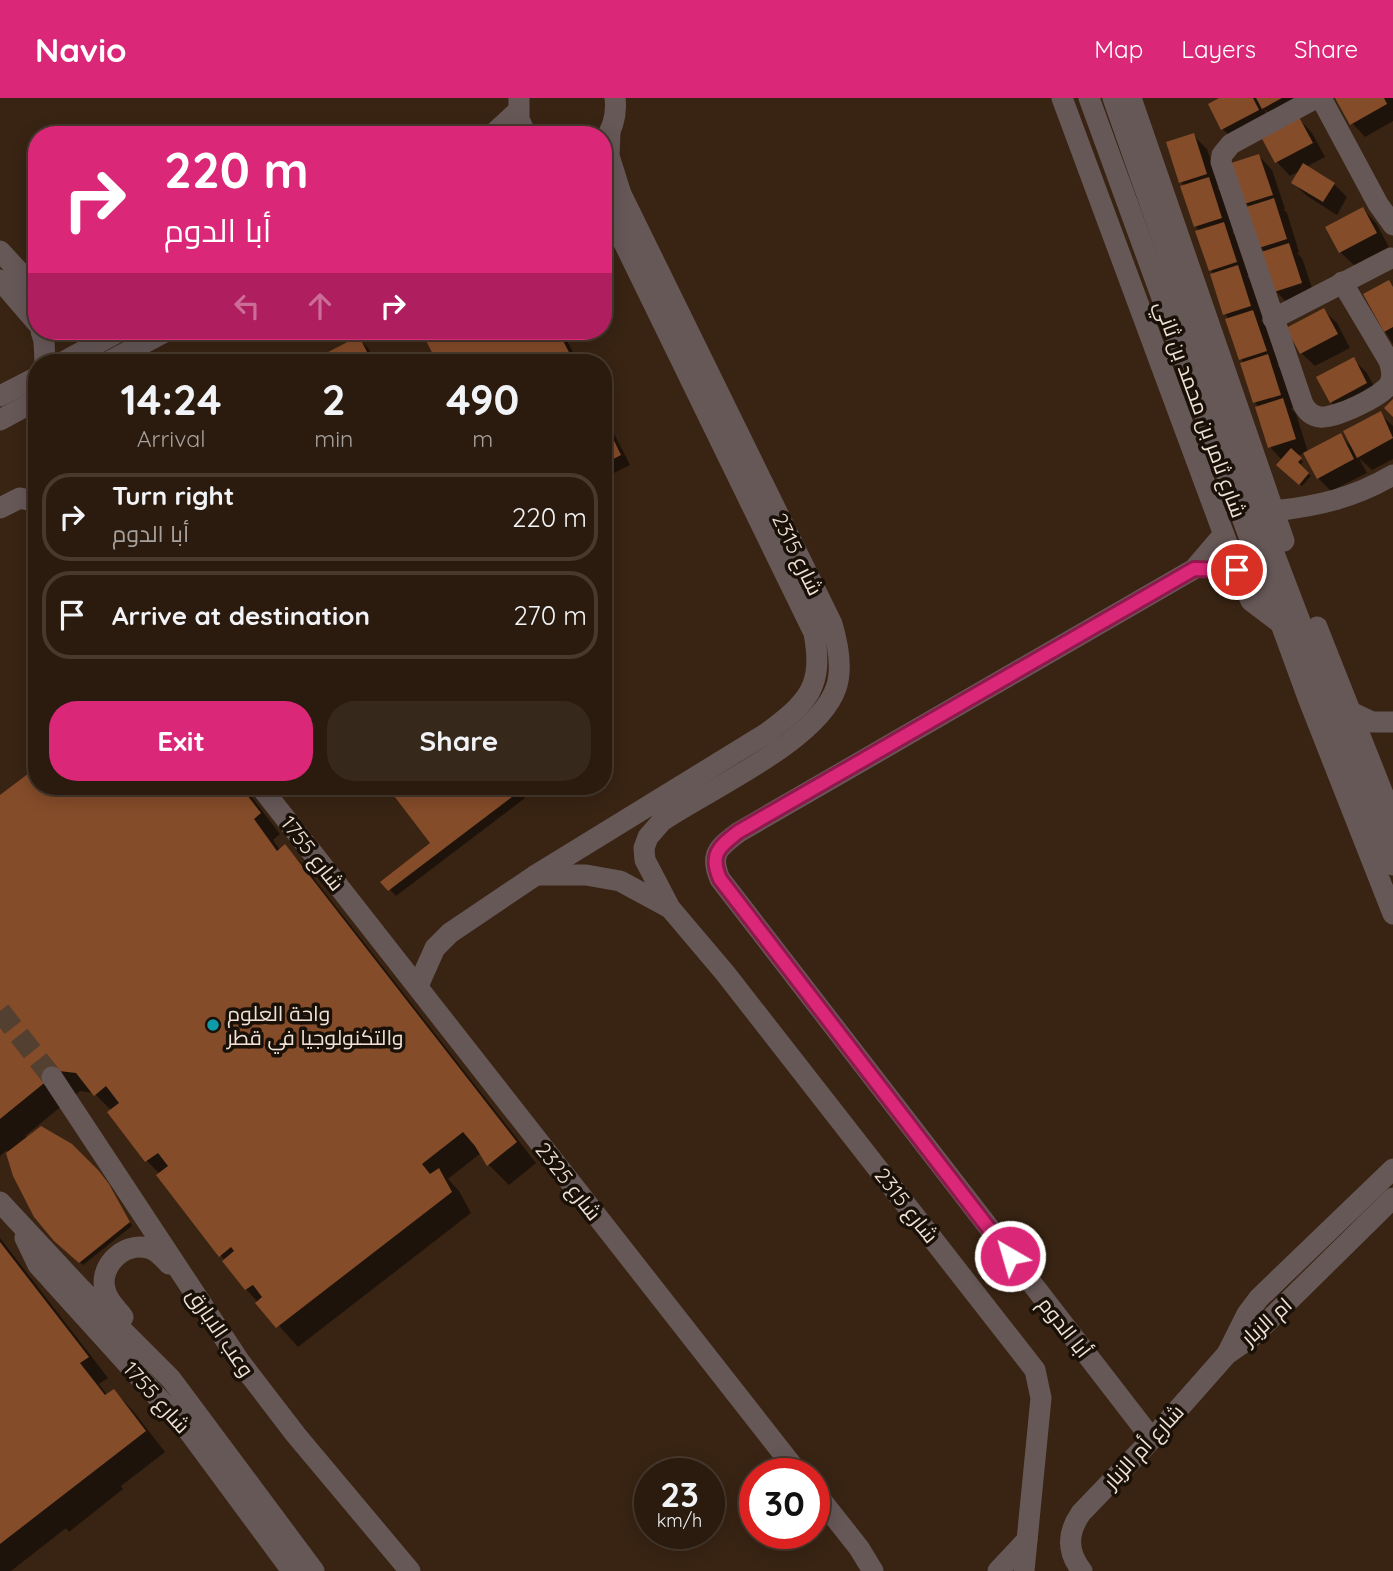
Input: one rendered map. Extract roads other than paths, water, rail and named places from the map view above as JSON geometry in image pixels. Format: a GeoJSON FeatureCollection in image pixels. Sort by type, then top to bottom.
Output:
{"type":"FeatureCollection","features":[{"type":"Feature","properties":{"kind":"street"},"geometry":{"type":"LineString","coordinates":[[611,122],[628,98]]}},
{"type":"Feature","properties":{"kind":"street"},"geometry":{"type":"LineString","coordinates":[[1062,98],[1237,570],[1251,601],[1280,622]]}},
{"type":"Feature","properties":{"kind":"street","name":"شارع ثامر بن محمد بن ثاني"},"geometry":{"type":"LineString","coordinates":[[1089,98],[1280,622],[1393,914]]}},
{"type":"Feature","properties":{"kind":"street","name":"شارع ثامر بن محمد بن ثاني"},"geometry":{"type":"LineString","coordinates":[[1113,98],[1259,514],[1393,865]]}},
{"type":"Feature","properties":{"kind":"street"},"geometry":{"type":"LineString","coordinates":[[1124,127],[1131,98]]}},
{"type":"Feature","properties":{"kind":"street"},"geometry":{"type":"LineString","coordinates":[[1131,98],[1300,586],[1390,809],[1390,832],[1385,844]]}},
{"type":"Feature","properties":{"kind":"street"},"geometry":{"type":"LineString","coordinates":[[1316,98],[1231,144],[1221,159],[1273,319],[1303,404],[1310,414],[1328,417],[1375,397],[1391,381],[1392,369],[1342,282]]}},
{"type":"Feature","properties":{"kind":"street"},"geometry":{"type":"LineString","coordinates":[[1273,319],[1392,253],[1387,210],[1321,98]]}},
{"type":"Feature","properties":{"kind":"street"},"geometry":{"type":"LineString","coordinates":[[500,126],[518,104]]}},
{"type":"Feature","properties":{"kind":"street"},"geometry":{"type":"LineString","coordinates":[[518,104],[524,126]]}},
{"type":"Feature","properties":{"kind":"street","name":"شارع 2315"},"geometry":{"type":"LineString","coordinates":[[612,163],[621,194],[832,624],[839,655],[837,686],[814,723],[785,745],[662,821],[648,837],[644,848],[645,860],[670,908],[742,994],[1035,1370],[1041,1398],[1024,1571]]}},
{"type":"Feature","properties":{"kind":"street","name":"شارع 2315"},"geometry":{"type":"LineString","coordinates":[[418,986],[439,943],[536,875],[783,721],[809,694],[817,667],[814,633],[612,218]]}},
{"type":"Feature","properties":{"kind":"street"},"geometry":{"type":"LineString","coordinates":[[0,251],[28,281]]}},
{"type":"Feature","properties":{"kind":"street"},"geometry":{"type":"LineString","coordinates":[[0,279],[28,312]]}},
{"type":"Feature","properties":{"kind":"street"},"geometry":{"type":"LineString","coordinates":[[1138,308],[1161,298]]}},
{"type":"Feature","properties":{"kind":"street"},"geometry":{"type":"LineString","coordinates":[[78,354],[103,340]]}},
{"type":"Feature","properties":{"kind":"street"},"geometry":{"type":"LineString","coordinates":[[122,354],[150,340]]}},
{"type":"Feature","properties":{"kind":"street"},"geometry":{"type":"LineString","coordinates":[[0,396],[28,382]]}},
{"type":"Feature","properties":{"kind":"street"},"geometry":{"type":"LineString","coordinates":[[0,420],[28,405]]}},
{"type":"Feature","properties":{"kind":"street"},"geometry":{"type":"LineString","coordinates":[[1274,512],[1323,505],[1359,492],[1393,475]]}},
{"type":"Feature","properties":{"kind":"street"},"geometry":{"type":"LineString","coordinates":[[0,508],[20,498],[28,500]]}},
{"type":"Feature","properties":{"kind":"street","name":"أبا الدوم"},"geometry":{"type":"LineString","coordinates":[[1152,1439],[720,879],[715,858],[722,845],[738,832],[1194,569],[1223,535]]}},
{"type":"Feature","properties":{"kind":"street"},"geometry":{"type":"LineString","coordinates":[[1194,569],[1237,570]]}},
{"type":"Feature","properties":{"kind":"street"},"geometry":{"type":"LineString","coordinates":[[1353,713],[1372,722],[1393,722]]}},
{"type":"Feature","properties":{"kind":"street"},"geometry":{"type":"LineString","coordinates":[[1373,764],[1376,752],[1393,729]]}},
{"type":"Feature","properties":{"kind":"street","name":"شارع 1755"},"geometry":{"type":"LineString","coordinates":[[267,795],[418,986]]}},
{"type":"Feature","properties":{"kind":"street","name":"شارع 2315"},"geometry":{"type":"LineString","coordinates":[[536,875],[586,875],[620,881],[670,908]]}},
{"type":"Feature","properties":{"kind":"street","name":"شارع 2325"},"geometry":{"type":"LineString","coordinates":[[418,986],[786,1458]]}},
{"type":"Feature","properties":{"kind":"street","name":"وعب الابارق"},"geometry":{"type":"LineString","coordinates":[[52,1077],[268,1401],[410,1571]]}},
{"type":"Feature","properties":{"kind":"street","name":"ام الزبار"},"geometry":{"type":"LineString","coordinates":[[1227,1354],[1241,1325],[1259,1298],[1393,1169]]}},
{"type":"Feature","properties":{"kind":"street","name":"ام الزبار"},"geometry":{"type":"LineString","coordinates":[[1227,1354],[1253,1336],[1393,1198]]}},
{"type":"Feature","properties":{"kind":"street"},"geometry":{"type":"LineString","coordinates":[[0,1202],[80,1288],[171,1379]]}},
{"type":"Feature","properties":{"kind":"street","name":"شارع 1755"},"geometry":{"type":"LineString","coordinates":[[22,1226],[27,1245],[38,1265],[190,1433],[292,1571]]}},
{"type":"Feature","properties":{"kind":"street"},"geometry":{"type":"LineString","coordinates":[[190,1286],[159,1254],[145,1247],[118,1255],[105,1274],[107,1296],[314,1571]]}},
{"type":"Feature","properties":{"kind":"street","name":"شارع أم الزبار"},"geometry":{"type":"LineString","coordinates":[[1083,1571],[1072,1555],[1069,1544],[1073,1526],[1081,1513],[1152,1439],[1227,1354]]}},
{"type":"Feature","properties":{"kind":"street"},"geometry":{"type":"LineString","coordinates":[[266,1504],[273,1526],[275,1547]]}},
{"type":"Feature","properties":{"kind":"street"},"geometry":{"type":"LineString","coordinates":[[830,1511],[873,1571]]}},
{"type":"Feature","properties":{"kind":"street"},"geometry":{"type":"LineString","coordinates":[[998,1571],[1027,1540]]}},
{"type":"Feature","properties":{"kind":"street"},"geometry":{"type":"LineString","coordinates":[[386,1543],[398,1571]]}},
{"type":"Feature","properties":{"kind":"street"},"geometry":{"type":"LineString","coordinates":[[859,1548],[886,1571]]}},
{"type":"Feature","properties":{"kind":"tunnel"},"geometry":{"type":"LineString","coordinates":[[0,1011],[52,1077]]}},
{"type":"Feature","properties":{"kind":"place","name":"واحة العلوم والتكنولوجيا في قطر"},"geometry":{"type":"Point","coordinates":[213,1025]}}]}
